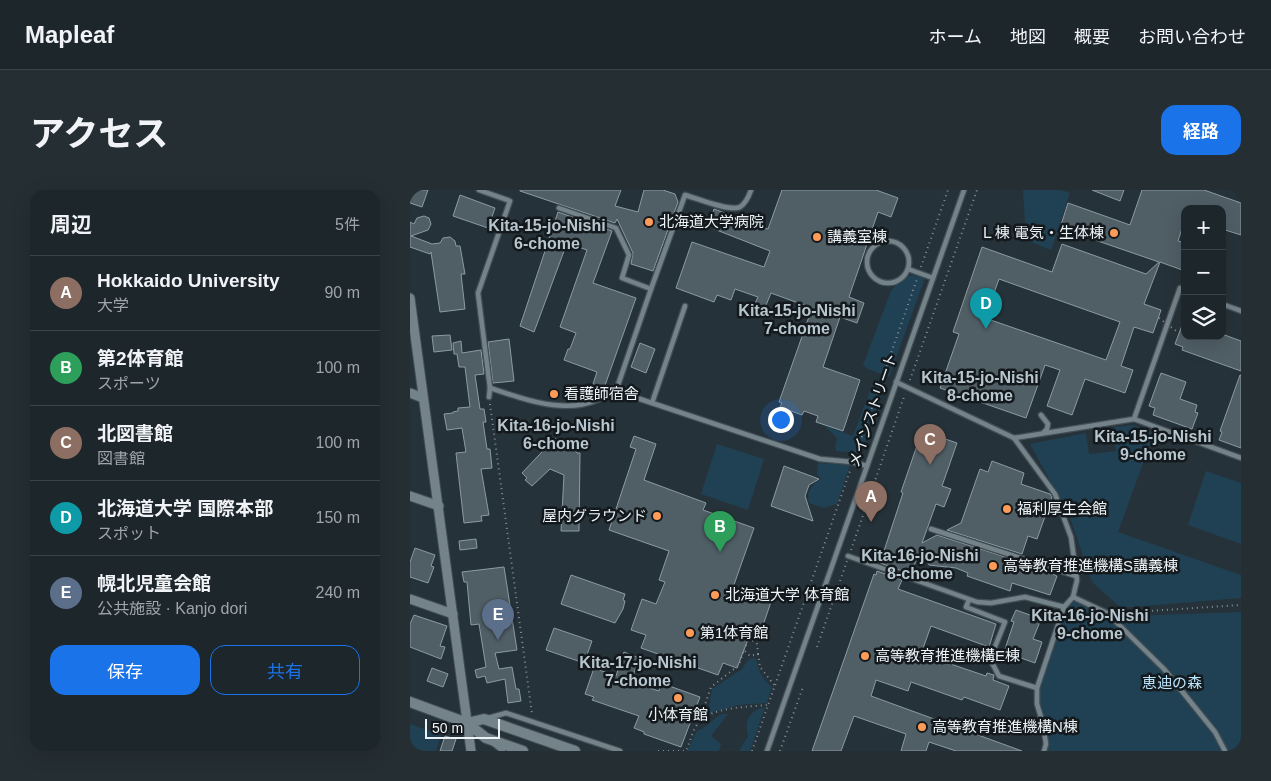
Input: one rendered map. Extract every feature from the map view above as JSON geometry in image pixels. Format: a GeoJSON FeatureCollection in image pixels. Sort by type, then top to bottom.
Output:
{"type":"FeatureCollection","features":[{"type":"Feature","properties":{"kind":"street"},"geometry":{"type":"LineString","coordinates":[[410,298],[471,751]]}},
{"type":"Feature","properties":{"kind":"street"},"geometry":{"type":"LineString","coordinates":[[410,393],[424,398]]}},
{"type":"Feature","properties":{"kind":"street"},"geometry":{"type":"LineString","coordinates":[[410,496],[438,506]]}},
{"type":"Feature","properties":{"kind":"street"},"geometry":{"type":"LineString","coordinates":[[410,599],[453,614]]}},
{"type":"Feature","properties":{"kind":"street"},"geometry":{"type":"LineString","coordinates":[[410,702],[467,723],[486,738],[523,751]]}},
{"type":"Feature","properties":{"kind":"street"},"geometry":{"type":"LineString","coordinates":[[467,723],[484,719],[575,751]]}},
{"type":"Feature","properties":{"kind":"lane"},"geometry":{"type":"LineString","coordinates":[[479,190],[510,202],[478,293],[490,388],[489,397]]}},
{"type":"Feature","properties":{"kind":"lane"},"geometry":{"type":"LineString","coordinates":[[490,388],[545,404],[578,406],[598,399],[613,390],[618,385],[685,194],[728,208],[738,208],[744,203],[751,190]]}},
{"type":"Feature","properties":{"kind":"lane","name":"メインストリート"},"geometry":{"type":"LineString","coordinates":[[767,751],[964,190]]}},
{"type":"Feature","properties":{"kind":"lane"},"geometry":{"type":"LineString","coordinates":[[559,208],[616,228],[629,255],[622,278],[651,289]]}},
{"type":"Feature","properties":{"kind":"lane"},"geometry":{"type":"LineString","coordinates":[[885,242],[897,244],[906,252],[908,269],[902,278],[886,283],[871,274],[868,257],[874,247],[880,244],[885,242]]}},
{"type":"Feature","properties":{"kind":"lane"},"geometry":{"type":"LineString","coordinates":[[908,269],[933,278]]}},
{"type":"Feature","properties":{"kind":"lane"},"geometry":{"type":"LineString","coordinates":[[1134,419],[1181,288]]}},
{"type":"Feature","properties":{"kind":"lane"},"geometry":{"type":"LineString","coordinates":[[1226,305],[1241,311]]}},
{"type":"Feature","properties":{"kind":"lane"},"geometry":{"type":"LineString","coordinates":[[652,403],[685,306]]}},
{"type":"Feature","properties":{"kind":"lane"},"geometry":{"type":"LineString","coordinates":[[896,382],[1014,438],[1055,494],[1071,537],[1076,576],[1073,596],[1064,607],[1037,688],[1037,704],[1046,744],[1044,751]]}},
{"type":"Feature","properties":{"kind":"lane"},"geometry":{"type":"LineString","coordinates":[[613,390],[820,459],[852,462],[867,466]]}},
{"type":"Feature","properties":{"kind":"lane"},"geometry":{"type":"LineString","coordinates":[[1042,415],[1048,424],[1047,429],[1043,432]]}},
{"type":"Feature","properties":{"kind":"lane"},"geometry":{"type":"LineString","coordinates":[[1014,438],[1134,419],[1241,458]]}},
{"type":"Feature","properties":{"kind":"lane"},"geometry":{"type":"LineString","coordinates":[[932,529],[1076,576]]}},
{"type":"Feature","properties":{"kind":"lane"},"geometry":{"type":"LineString","coordinates":[[848,556],[969,600],[991,603],[1025,597],[1064,607]]}},
{"type":"Feature","properties":{"kind":"lane"},"geometry":{"type":"LineString","coordinates":[[1073,596],[1107,614],[1164,669],[1215,732],[1225,751]]}},
{"type":"Feature","properties":{"kind":"lane"},"geometry":{"type":"LineString","coordinates":[[969,600],[966,606],[1004,622],[990,659],[999,676],[1037,688]]}},
{"type":"Feature","properties":{"kind":"lane"},"geometry":{"type":"LineString","coordinates":[[484,719],[506,713],[620,751]]}},
{"type":"Feature","properties":{"kind":"lane"},"geometry":{"type":"LineString","coordinates":[[486,738],[503,751]]}},
{"type":"Feature","properties":{"kind":"path"},"geometry":{"type":"LineString","coordinates":[[752,751],[948,190]]}},
{"type":"Feature","properties":{"kind":"path"},"geometry":{"type":"LineString","coordinates":[[880,464],[977,190]]}},
{"type":"Feature","properties":{"kind":"path"},"geometry":{"type":"LineString","coordinates":[[1159,318],[1179,333]]}},
{"type":"Feature","properties":{"kind":"path"},"geometry":{"type":"LineString","coordinates":[[489,397],[532,714]]}},
{"type":"Feature","properties":{"kind":"path"},"geometry":{"type":"LineString","coordinates":[[1107,614],[1241,605]]}},
{"type":"Feature","properties":{"kind":"path"},"geometry":{"type":"LineString","coordinates":[[658,751],[686,751],[699,722],[711,687],[739,666],[748,641],[752,640],[756,644],[760,667],[775,686]]}},
{"type":"Feature","properties":{"kind":"path"},"geometry":{"type":"LineString","coordinates":[[744,650],[750,656],[758,654]]}},
{"type":"Feature","properties":{"kind":"path"},"geometry":{"type":"LineString","coordinates":[[780,751],[803,687]]}},
{"type":"Feature","properties":{"kind":"path"},"geometry":{"type":"LineString","coordinates":[[699,722],[724,710],[768,705]]}},
{"type":"Feature","properties":{"kind":"green space"},"geometry":{"type":"Polygon","coordinates":[[[1023,190],[1061,190],[1070,193],[1051,250],[1026,240],[1023,190]]]}},
{"type":"Feature","properties":{"kind":"green space"},"geometry":{"type":"Polygon","coordinates":[[[912,275],[925,278],[889,377],[868,369],[863,365],[891,291],[900,280],[912,275]]]}},
{"type":"Feature","properties":{"kind":"green space"},"geometry":{"type":"Polygon","coordinates":[[[874,380],[886,383],[861,453],[836,451],[837,438],[825,426],[853,436],[874,380]]]}},
{"type":"Feature","properties":{"kind":"green space"},"geometry":{"type":"Polygon","coordinates":[[[1134,425],[1154,433],[1118,532],[1241,575],[1241,598],[1121,608],[1092,582],[1069,515],[1030,444],[1086,433],[1089,454],[1116,451],[1114,427],[1134,425]]]}},
{"type":"Feature","properties":{"kind":"green space"},"geometry":{"type":"Polygon","coordinates":[[[717,444],[764,459],[748,510],[701,494],[717,444]]]}},
{"type":"Feature","properties":{"kind":"green space"},"geometry":{"type":"Polygon","coordinates":[[[818,463],[850,465],[837,504],[823,508],[809,503],[808,499],[811,489],[821,478],[817,475],[818,463]]]}},
{"type":"Feature","properties":{"kind":"green space"},"geometry":{"type":"Polygon","coordinates":[[[1206,471],[1241,483],[1241,544],[1188,525],[1206,471]]]}},
{"type":"Feature","properties":{"kind":"green space","name":"恵迪の森"},"geometry":{"type":"Polygon","coordinates":[[[1073,597],[1126,616],[1241,612],[1241,751],[1044,751],[1046,744],[1037,704],[1037,688],[1064,607],[1073,597]]]}},
{"type":"Feature","properties":{"kind":"green space"},"geometry":{"type":"Polygon","coordinates":[[[756,658],[761,674],[772,687],[767,703],[738,705],[708,714],[712,689],[741,670],[749,659],[756,658]]]}},
{"type":"Feature","properties":{"kind":"green space"},"geometry":{"type":"Polygon","coordinates":[[[765,707],[750,751],[739,751],[748,736],[747,721],[749,717],[755,711],[765,707]]]}},
{"type":"Feature","properties":{"kind":"green space"},"geometry":{"type":"Polygon","coordinates":[[[722,714],[728,714],[711,736],[721,744],[719,751],[687,751],[697,731],[722,714]]]}},
{"type":"Feature","properties":{"kind":"green space"},"geometry":{"type":"Polygon","coordinates":[[[410,724],[441,735],[436,751],[410,751],[410,724]]]}},
{"type":"Feature","properties":{"kind":"building"},"geometry":{"type":"Polygon","coordinates":[[[410,190],[428,190],[422,207],[410,203],[410,190]]]}},
{"type":"Feature","properties":{"kind":"building"},"geometry":{"type":"Polygon","coordinates":[[[520,190],[621,190],[615,206],[638,212],[644,190],[663,190],[675,194],[678,202],[653,271],[631,264],[633,253],[617,219],[615,223],[520,190]]]}},
{"type":"Feature","properties":{"kind":"building"},"geometry":{"type":"Polygon","coordinates":[[[782,190],[876,190],[898,198],[891,217],[878,212],[849,297],[864,303],[857,323],[840,317],[823,367],[860,380],[843,431],[816,422],[818,416],[804,411],[802,415],[780,407],[782,403],[779,402],[812,308],[771,293],[762,315],[752,310],[758,297],[735,289],[731,300],[717,295],[714,302],[676,288],[692,242],[764,267],[770,251],[714,229],[717,220],[711,218],[714,209],[768,229],[782,190]]]}},
{"type":"Feature","properties":{"kind":"building"},"geometry":{"type":"Polygon","coordinates":[[[1092,190],[1124,190],[1120,201],[1092,190]]]}},
{"type":"Feature","properties":{"kind":"building"},"geometry":{"type":"Polygon","coordinates":[[[1142,190],[1204,190],[1241,203],[1241,235],[1226,230],[1226,205],[1181,205],[1181,232],[1178,241],[1181,242],[1181,270],[1160,262],[1144,304],[1161,310],[1153,333],[1134,327],[1121,366],[1133,370],[1125,393],[1085,379],[1072,415],[1047,406],[1060,370],[1045,365],[1026,418],[940,388],[959,334],[953,332],[982,247],[1052,272],[1062,244],[1146,274],[1159,262],[1060,228],[1068,203],[1130,225],[1142,190]],[[999,279],[985,318],[1106,360],[1120,322],[999,279]]]}},
{"type":"Feature","properties":{"kind":"building"},"geometry":{"type":"Polygon","coordinates":[[[460,195],[495,208],[488,228],[453,216],[460,195]]]}},
{"type":"Feature","properties":{"kind":"building"},"geometry":{"type":"Polygon","coordinates":[[[558,212],[612,231],[593,283],[636,298],[603,391],[592,387],[597,372],[564,360],[576,333],[560,327],[587,250],[567,243],[534,332],[520,326],[558,212]]]}},
{"type":"Feature","properties":{"kind":"building"},"geometry":{"type":"Polygon","coordinates":[[[424,216],[429,218],[431,224],[428,230],[411,236],[432,244],[440,243],[443,238],[450,237],[455,241],[456,246],[460,246],[465,274],[461,274],[465,309],[440,312],[431,252],[430,254],[410,247],[410,222],[414,224],[417,218],[424,216]]]}},
{"type":"Feature","properties":{"kind":"building"},"geometry":{"type":"Polygon","coordinates":[[[1181,328],[1181,340],[1226,340],[1226,335],[1241,341],[1241,371],[1182,350],[1183,347],[1175,344],[1181,328]]]}},
{"type":"Feature","properties":{"kind":"building"},"geometry":{"type":"Polygon","coordinates":[[[450,335],[452,350],[434,352],[432,336],[450,335]]]}},
{"type":"Feature","properties":{"kind":"building"},"geometry":{"type":"Polygon","coordinates":[[[509,339],[514,381],[493,383],[488,342],[509,339]]]}},
{"type":"Feature","properties":{"kind":"building"},"geometry":{"type":"Polygon","coordinates":[[[461,341],[462,353],[481,350],[484,374],[475,375],[480,409],[484,409],[486,422],[483,422],[487,449],[490,449],[492,468],[481,469],[489,515],[481,516],[482,521],[464,523],[456,453],[466,452],[462,428],[447,430],[444,414],[458,411],[458,408],[470,407],[465,367],[459,367],[457,354],[454,354],[453,343],[461,341]]]}},
{"type":"Feature","properties":{"kind":"building"},"geometry":{"type":"Polygon","coordinates":[[[640,343],[655,349],[646,373],[631,367],[640,343]]]}},
{"type":"Feature","properties":{"kind":"building"},"geometry":{"type":"Polygon","coordinates":[[[1161,373],[1186,382],[1180,399],[1197,405],[1195,412],[1198,413],[1192,429],[1153,415],[1155,408],[1149,406],[1161,373]]]}},
{"type":"Feature","properties":{"kind":"building"},"geometry":{"type":"Polygon","coordinates":[[[1240,375],[1241,448],[1219,440],[1222,432],[1220,431],[1240,375]]]}},
{"type":"Feature","properties":{"kind":"building"},"geometry":{"type":"Polygon","coordinates":[[[922,431],[957,443],[942,486],[951,489],[944,507],[936,504],[922,543],[937,535],[1024,563],[1057,576],[1050,595],[1012,583],[1010,591],[967,576],[968,573],[956,568],[929,565],[920,550],[911,574],[880,563],[903,493],[901,492],[922,431]]]}},
{"type":"Feature","properties":{"kind":"building"},"geometry":{"type":"Polygon","coordinates":[[[634,436],[656,444],[644,480],[706,503],[703,510],[754,528],[730,596],[745,601],[749,591],[772,599],[759,637],[750,634],[737,668],[723,663],[718,675],[641,648],[646,635],[631,630],[642,599],[656,604],[665,582],[659,580],[669,551],[609,530],[636,449],[630,447],[634,436]]]}},
{"type":"Feature","properties":{"kind":"building","name":"看護師宿舎"},"geometry":{"type":"Polygon","coordinates":[[[555,438],[559,442],[563,440],[570,443],[577,453],[580,453],[579,531],[561,531],[564,475],[550,469],[532,486],[525,480],[527,478],[522,473],[555,438]]]}},
{"type":"Feature","properties":{"kind":"building","name":"福利厚生会館"},"geometry":{"type":"Polygon","coordinates":[[[992,461],[1024,473],[1021,484],[1050,494],[1052,497],[1037,539],[1028,536],[1022,554],[947,530],[961,523],[980,469],[988,472],[992,461]]]}},
{"type":"Feature","properties":{"kind":"building"},"geometry":{"type":"Polygon","coordinates":[[[784,466],[819,479],[809,485],[805,496],[813,521],[771,506],[784,466]]]}},
{"type":"Feature","properties":{"kind":"building"},"geometry":{"type":"Polygon","coordinates":[[[476,539],[477,548],[460,550],[459,541],[476,539]]]}},
{"type":"Feature","properties":{"kind":"building"},"geometry":{"type":"Polygon","coordinates":[[[415,548],[435,555],[431,566],[434,567],[428,583],[410,577],[410,562],[415,548]]]}},
{"type":"Feature","properties":{"kind":"building"},"geometry":{"type":"Polygon","coordinates":[[[504,567],[517,650],[495,653],[499,669],[512,667],[516,689],[519,689],[521,701],[508,703],[505,679],[487,683],[485,676],[477,678],[475,670],[486,667],[479,624],[471,625],[467,582],[464,582],[462,572],[504,567]]]}},
{"type":"Feature","properties":{"kind":"building"},"geometry":{"type":"Polygon","coordinates":[[[877,571],[902,580],[898,589],[996,624],[989,647],[931,626],[921,654],[986,676],[987,673],[994,675],[993,680],[1009,686],[1000,710],[964,697],[962,700],[911,682],[908,691],[876,680],[871,696],[1022,751],[956,751],[929,742],[926,751],[901,751],[906,734],[854,716],[841,751],[812,751],[874,574],[876,575],[877,571]]]}},
{"type":"Feature","properties":{"kind":"building"},"geometry":{"type":"Polygon","coordinates":[[[571,575],[625,594],[623,609],[615,623],[561,604],[571,575]]]}},
{"type":"Feature","properties":{"kind":"building"},"geometry":{"type":"Polygon","coordinates":[[[1016,610],[1041,619],[1033,639],[1042,642],[1035,663],[1004,652],[1014,622],[1011,621],[1016,610]]]}},
{"type":"Feature","properties":{"kind":"building"},"geometry":{"type":"Polygon","coordinates":[[[414,615],[447,626],[440,646],[445,647],[441,659],[410,647],[410,624],[414,615]]]}},
{"type":"Feature","properties":{"kind":"building"},"geometry":{"type":"Polygon","coordinates":[[[554,628],[592,641],[584,663],[546,650],[554,628]]]}},
{"type":"Feature","properties":{"kind":"building"},"geometry":{"type":"Polygon","coordinates":[[[624,652],[639,658],[631,682],[659,691],[661,683],[700,697],[681,747],[644,734],[644,732],[634,728],[639,716],[592,700],[594,697],[585,694],[594,668],[616,676],[624,652]]]}},
{"type":"Feature","properties":{"kind":"building"},"geometry":{"type":"Polygon","coordinates":[[[432,668],[448,674],[443,687],[427,681],[432,668]]]}},
{"type":"Feature","properties":{"kind":"building"},"geometry":{"type":"Polygon","coordinates":[[[445,736],[456,739],[452,751],[440,751],[445,736]]]}},
{"type":"Feature","properties":{"kind":"place","name":"北海道大学病院"},"geometry":{"type":"Point","coordinates":[649,222]}},
{"type":"Feature","properties":{"kind":"place","name":"Ｌ棟 電気・生体棟"},"geometry":{"type":"Point","coordinates":[1114,233]}},
{"type":"Feature","properties":{"kind":"place","name":"講義室棟"},"geometry":{"type":"Point","coordinates":[817,237]}},
{"type":"Feature","properties":{"kind":"place","name":"北海道大学 国際本部"},"geometry":{"type":"Point","coordinates":[986,329]}},
{"type":"Feature","properties":{"kind":"place","name":"看護師宿舎"},"geometry":{"type":"Point","coordinates":[554,394]}},
{"type":"Feature","properties":{"kind":"place","name":"北図書館"},"geometry":{"type":"Point","coordinates":[930,465]}},
{"type":"Feature","properties":{"kind":"place","name":"福利厚生会館"},"geometry":{"type":"Point","coordinates":[1007,509]}},
{"type":"Feature","properties":{"kind":"place","name":"屋内グラウンド"},"geometry":{"type":"Point","coordinates":[657,516]}},
{"type":"Feature","properties":{"kind":"place","name":"Hokkaido University"},"geometry":{"type":"Point","coordinates":[871,522]}},
{"type":"Feature","properties":{"kind":"place","name":"第2体育館"},"geometry":{"type":"Point","coordinates":[720,552]}},
{"type":"Feature","properties":{"kind":"place","name":"高等教育推進機構S講義棟"},"geometry":{"type":"Point","coordinates":[993,566]}},
{"type":"Feature","properties":{"kind":"place","name":"北海道大学 体育館"},"geometry":{"type":"Point","coordinates":[715,595]}},
{"type":"Feature","properties":{"kind":"place","name":"第1体育館"},"geometry":{"type":"Point","coordinates":[690,633]}},
{"type":"Feature","properties":{"kind":"place","name":"幌北児童会館"},"geometry":{"type":"Point","coordinates":[498,640]}},
{"type":"Feature","properties":{"kind":"place","name":"高等教育推進機構E棟"},"geometry":{"type":"Point","coordinates":[865,656]}},
{"type":"Feature","properties":{"kind":"place","name":"小体育館"},"geometry":{"type":"Point","coordinates":[678,698]}},
{"type":"Feature","properties":{"kind":"place","name":"高等教育推進機構N棟"},"geometry":{"type":"Point","coordinates":[922,727]}},
{"type":"Feature","properties":{"kind":"district","name":"Kita-15-jo-Nishi 6-chome"},"geometry":{"type":"Point","coordinates":[547,234]}},
{"type":"Feature","properties":{"kind":"district","name":"Kita-15-jo-Nishi 7-chome"},"geometry":{"type":"Point","coordinates":[797,319]}},
{"type":"Feature","properties":{"kind":"district","name":"Kita-15-jo-Nishi 8-chome"},"geometry":{"type":"Point","coordinates":[980,386]}},
{"type":"Feature","properties":{"kind":"district","name":"Kita-16-jo-Nishi 6-chome"},"geometry":{"type":"Point","coordinates":[556,434]}},
{"type":"Feature","properties":{"kind":"district","name":"Kita-15-jo-Nishi 9-chome"},"geometry":{"type":"Point","coordinates":[1153,445]}},
{"type":"Feature","properties":{"kind":"district","name":"Kita-16-jo-Nishi 8-chome"},"geometry":{"type":"Point","coordinates":[920,564]}},
{"type":"Feature","properties":{"kind":"district","name":"Kita-16-jo-Nishi 9-chome"},"geometry":{"type":"Point","coordinates":[1090,624]}},
{"type":"Feature","properties":{"kind":"district","name":"Kita-17-jo-Nishi 7-chome"},"geometry":{"type":"Point","coordinates":[638,671]}}]}
